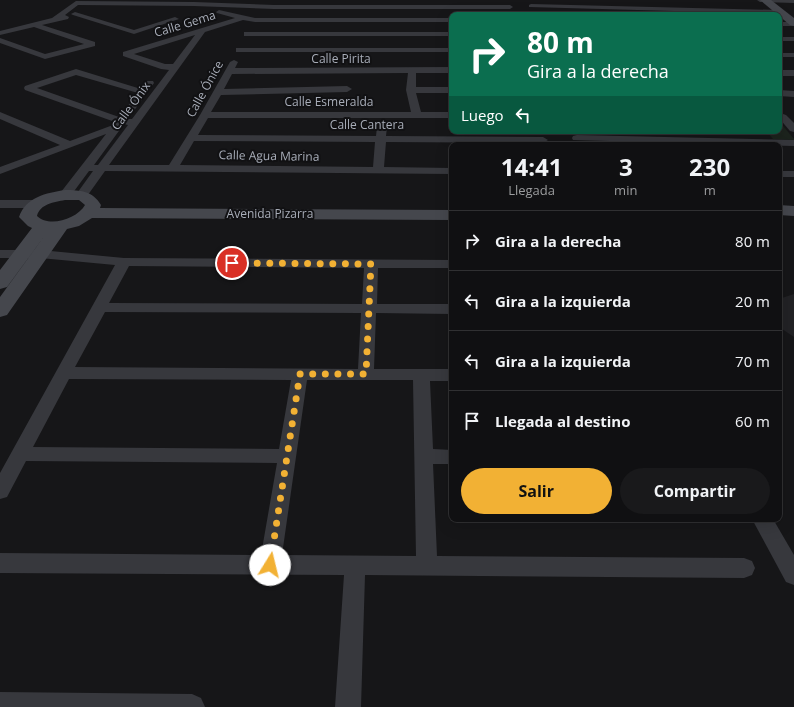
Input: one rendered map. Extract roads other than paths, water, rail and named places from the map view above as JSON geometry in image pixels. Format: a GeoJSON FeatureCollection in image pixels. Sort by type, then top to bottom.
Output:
{"type":"FeatureCollection","features":[{"type":"Feature","properties":{"kind":"street","name":"Calle Gema"},"geometry":{"type":"LineString","coordinates":[[164,67],[126,54],[300,0]]}},
{"type":"Feature","properties":{"kind":"street"},"geometry":{"type":"LineString","coordinates":[[572,0],[578,12]]}},
{"type":"Feature","properties":{"kind":"street"},"geometry":{"type":"LineString","coordinates":[[749,0],[794,1]]}},
{"type":"Feature","properties":{"kind":"street"},"geometry":{"type":"LineString","coordinates":[[765,0],[779,12]]}},
{"type":"Feature","properties":{"kind":"street"},"geometry":{"type":"LineString","coordinates":[[782,0],[794,10]]}},
{"type":"Feature","properties":{"kind":"street","name":"Calle Gema"},"geometry":{"type":"LineString","coordinates":[[54,20],[76,3],[194,4],[274,7],[510,7]]}},
{"type":"Feature","properties":{"kind":"street"},"geometry":{"type":"LineString","coordinates":[[530,3],[575,7],[779,12]]}},
{"type":"Feature","properties":{"kind":"street"},"geometry":{"type":"LineString","coordinates":[[0,33],[118,4],[147,12]]}},
{"type":"Feature","properties":{"kind":"street"},"geometry":{"type":"LineString","coordinates":[[194,4],[242,18],[255,20],[449,20]]}},
{"type":"Feature","properties":{"kind":"street"},"geometry":{"type":"LineString","coordinates":[[210,9],[224,6]]}},
{"type":"Feature","properties":{"kind":"street"},"geometry":{"type":"LineString","coordinates":[[76,14],[134,32],[175,19],[161,16]]}},
{"type":"Feature","properties":{"kind":"street"},"geometry":{"type":"LineString","coordinates":[[782,14],[794,24]]}},
{"type":"Feature","properties":{"kind":"street","name":"Calle Ónice"},"geometry":{"type":"LineString","coordinates":[[173,168],[206,115],[255,20]]}},
{"type":"Feature","properties":{"kind":"street"},"geometry":{"type":"LineString","coordinates":[[386,61],[387,20]]}},
{"type":"Feature","properties":{"kind":"street"},"geometry":{"type":"LineString","coordinates":[[0,24],[31,25],[92,44],[45,57],[0,40]]}},
{"type":"Feature","properties":{"kind":"street"},"geometry":{"type":"LineString","coordinates":[[782,24],[794,24]]}},
{"type":"Feature","properties":{"kind":"street","name":"Calle Ónix"},"geometry":{"type":"LineString","coordinates":[[82,202],[134,123],[202,31]]}},
{"type":"Feature","properties":{"kind":"street"},"geometry":{"type":"LineString","coordinates":[[248,34],[449,34]]}},
{"type":"Feature","properties":{"kind":"street","name":"Calle Ónix"},"geometry":{"type":"LineString","coordinates":[[82,202],[86,168],[188,35]]}},
{"type":"Feature","properties":{"kind":"street"},"geometry":{"type":"LineString","coordinates":[[782,39],[794,40]]}},
{"type":"Feature","properties":{"kind":"street"},"geometry":{"type":"LineString","coordinates":[[239,50],[386,61],[449,50]]}},
{"type":"Feature","properties":{"kind":"street"},"geometry":{"type":"LineString","coordinates":[[782,55],[794,55]]}},
{"type":"Feature","properties":{"kind":"street","name":"Calle Pirita"},"geometry":{"type":"LineString","coordinates":[[230,71],[350,83],[386,61],[412,71],[449,70]]}},
{"type":"Feature","properties":{"kind":"street"},"geometry":{"type":"LineString","coordinates":[[164,67],[175,67]]}},
{"type":"Feature","properties":{"kind":"street"},"geometry":{"type":"LineString","coordinates":[[412,71],[411,90],[416,116]]}},
{"type":"Feature","properties":{"kind":"street"},"geometry":{"type":"LineString","coordinates":[[119,124],[28,88],[76,72],[143,92]]}},
{"type":"Feature","properties":{"kind":"street"},"geometry":{"type":"LineString","coordinates":[[782,73],[794,73]]}},
{"type":"Feature","properties":{"kind":"street"},"geometry":{"type":"LineString","coordinates":[[218,92],[350,83]]}},
{"type":"Feature","properties":{"kind":"street"},"geometry":{"type":"LineString","coordinates":[[411,90],[449,90]]}},
{"type":"Feature","properties":{"kind":"street"},"geometry":{"type":"LineString","coordinates":[[782,93],[794,94]]}},
{"type":"Feature","properties":{"kind":"street","name":"Calle Esmeralda"},"geometry":{"type":"LineString","coordinates":[[206,115],[344,111],[383,116],[449,115]]}},
{"type":"Feature","properties":{"kind":"street"},"geometry":{"type":"LineString","coordinates":[[0,115],[70,145]]}},
{"type":"Feature","properties":{"kind":"street"},"geometry":{"type":"LineString","coordinates":[[378,170],[383,116]]}},
{"type":"Feature","properties":{"kind":"street"},"geometry":{"type":"LineString","coordinates":[[782,117],[794,117]]}},
{"type":"Feature","properties":{"kind":"street"},"geometry":{"type":"LineString","coordinates":[[782,118],[794,130]]}},
{"type":"Feature","properties":{"kind":"street"},"geometry":{"type":"LineString","coordinates":[[1,170],[70,145],[119,124],[134,123]]}},
{"type":"Feature","properties":{"kind":"street"},"geometry":{"type":"LineString","coordinates":[[760,134],[767,142]]}},
{"type":"Feature","properties":{"kind":"street","name":"Calle Cantera"},"geometry":{"type":"LineString","coordinates":[[191,138],[543,140]]}},
{"type":"Feature","properties":{"kind":"street"},"geometry":{"type":"LineString","coordinates":[[577,138],[767,142]]}},
{"type":"Feature","properties":{"kind":"street"},"geometry":{"type":"LineString","coordinates":[[782,143],[794,143]]}},
{"type":"Feature","properties":{"kind":"street","name":"Calle Agua Marina"},"geometry":{"type":"LineString","coordinates":[[86,168],[449,171]]}},
{"type":"Feature","properties":{"kind":"street"},"geometry":{"type":"LineString","coordinates":[[782,174],[794,174]]}},
{"type":"Feature","properties":{"kind":"street"},"geometry":{"type":"LineString","coordinates":[[47,199],[82,202],[75,221],[52,225],[30,221],[28,217],[33,209],[47,199]]}},
{"type":"Feature","properties":{"kind":"street","name":"Avenida Pizarra"},"geometry":{"type":"LineString","coordinates":[[82,202],[253,210],[406,210],[449,206]]}},
{"type":"Feature","properties":{"kind":"street"},"geometry":{"type":"LineString","coordinates":[[0,204],[33,209]]}},
{"type":"Feature","properties":{"kind":"street"},"geometry":{"type":"LineString","coordinates":[[0,212],[33,209]]}},
{"type":"Feature","properties":{"kind":"street","name":"Avenida Pizarra"},"geometry":{"type":"LineString","coordinates":[[406,210],[449,215]]}},
{"type":"Feature","properties":{"kind":"street"},"geometry":{"type":"LineString","coordinates":[[782,210],[794,211]]}},
{"type":"Feature","properties":{"kind":"street"},"geometry":{"type":"LineString","coordinates":[[0,283],[22,254],[52,225]]}},
{"type":"Feature","properties":{"kind":"street"},"geometry":{"type":"LineString","coordinates":[[0,311],[40,254],[52,225]]}},
{"type":"Feature","properties":{"kind":"street"},"geometry":{"type":"LineString","coordinates":[[782,225],[794,226]]}},
{"type":"Feature","properties":{"kind":"street"},"geometry":{"type":"LineString","coordinates":[[0,254],[40,254],[124,262],[449,264]]}},
{"type":"Feature","properties":{"kind":"street"},"geometry":{"type":"LineString","coordinates":[[0,491],[124,262]]}},
{"type":"Feature","properties":{"kind":"street"},"geometry":{"type":"LineString","coordinates":[[366,374],[371,264]]}},
{"type":"Feature","properties":{"kind":"street"},"geometry":{"type":"LineString","coordinates":[[99,307],[449,309]]}},
{"type":"Feature","properties":{"kind":"street"},"geometry":{"type":"LineString","coordinates":[[64,373],[449,375]]}},
{"type":"Feature","properties":{"kind":"street"},"geometry":{"type":"LineString","coordinates":[[270,565],[300,374]]}},
{"type":"Feature","properties":{"kind":"street"},"geometry":{"type":"LineString","coordinates":[[421,375],[427,566]]}},
{"type":"Feature","properties":{"kind":"street"},"geometry":{"type":"LineString","coordinates":[[20,454],[287,456]]}},
{"type":"Feature","properties":{"kind":"street"},"geometry":{"type":"LineString","coordinates":[[423,456],[449,457]]}},
{"type":"Feature","properties":{"kind":"street"},"geometry":{"type":"LineString","coordinates":[[764,522],[794,575]]}},
{"type":"Feature","properties":{"kind":"street"},"geometry":{"type":"LineString","coordinates":[[0,563],[744,568]]}},
{"type":"Feature","properties":{"kind":"street"},"geometry":{"type":"LineString","coordinates":[[348,707],[355,565]]}},
{"type":"Feature","properties":{"kind":"street"},"geometry":{"type":"LineString","coordinates":[[0,705],[192,707]]}}]}
